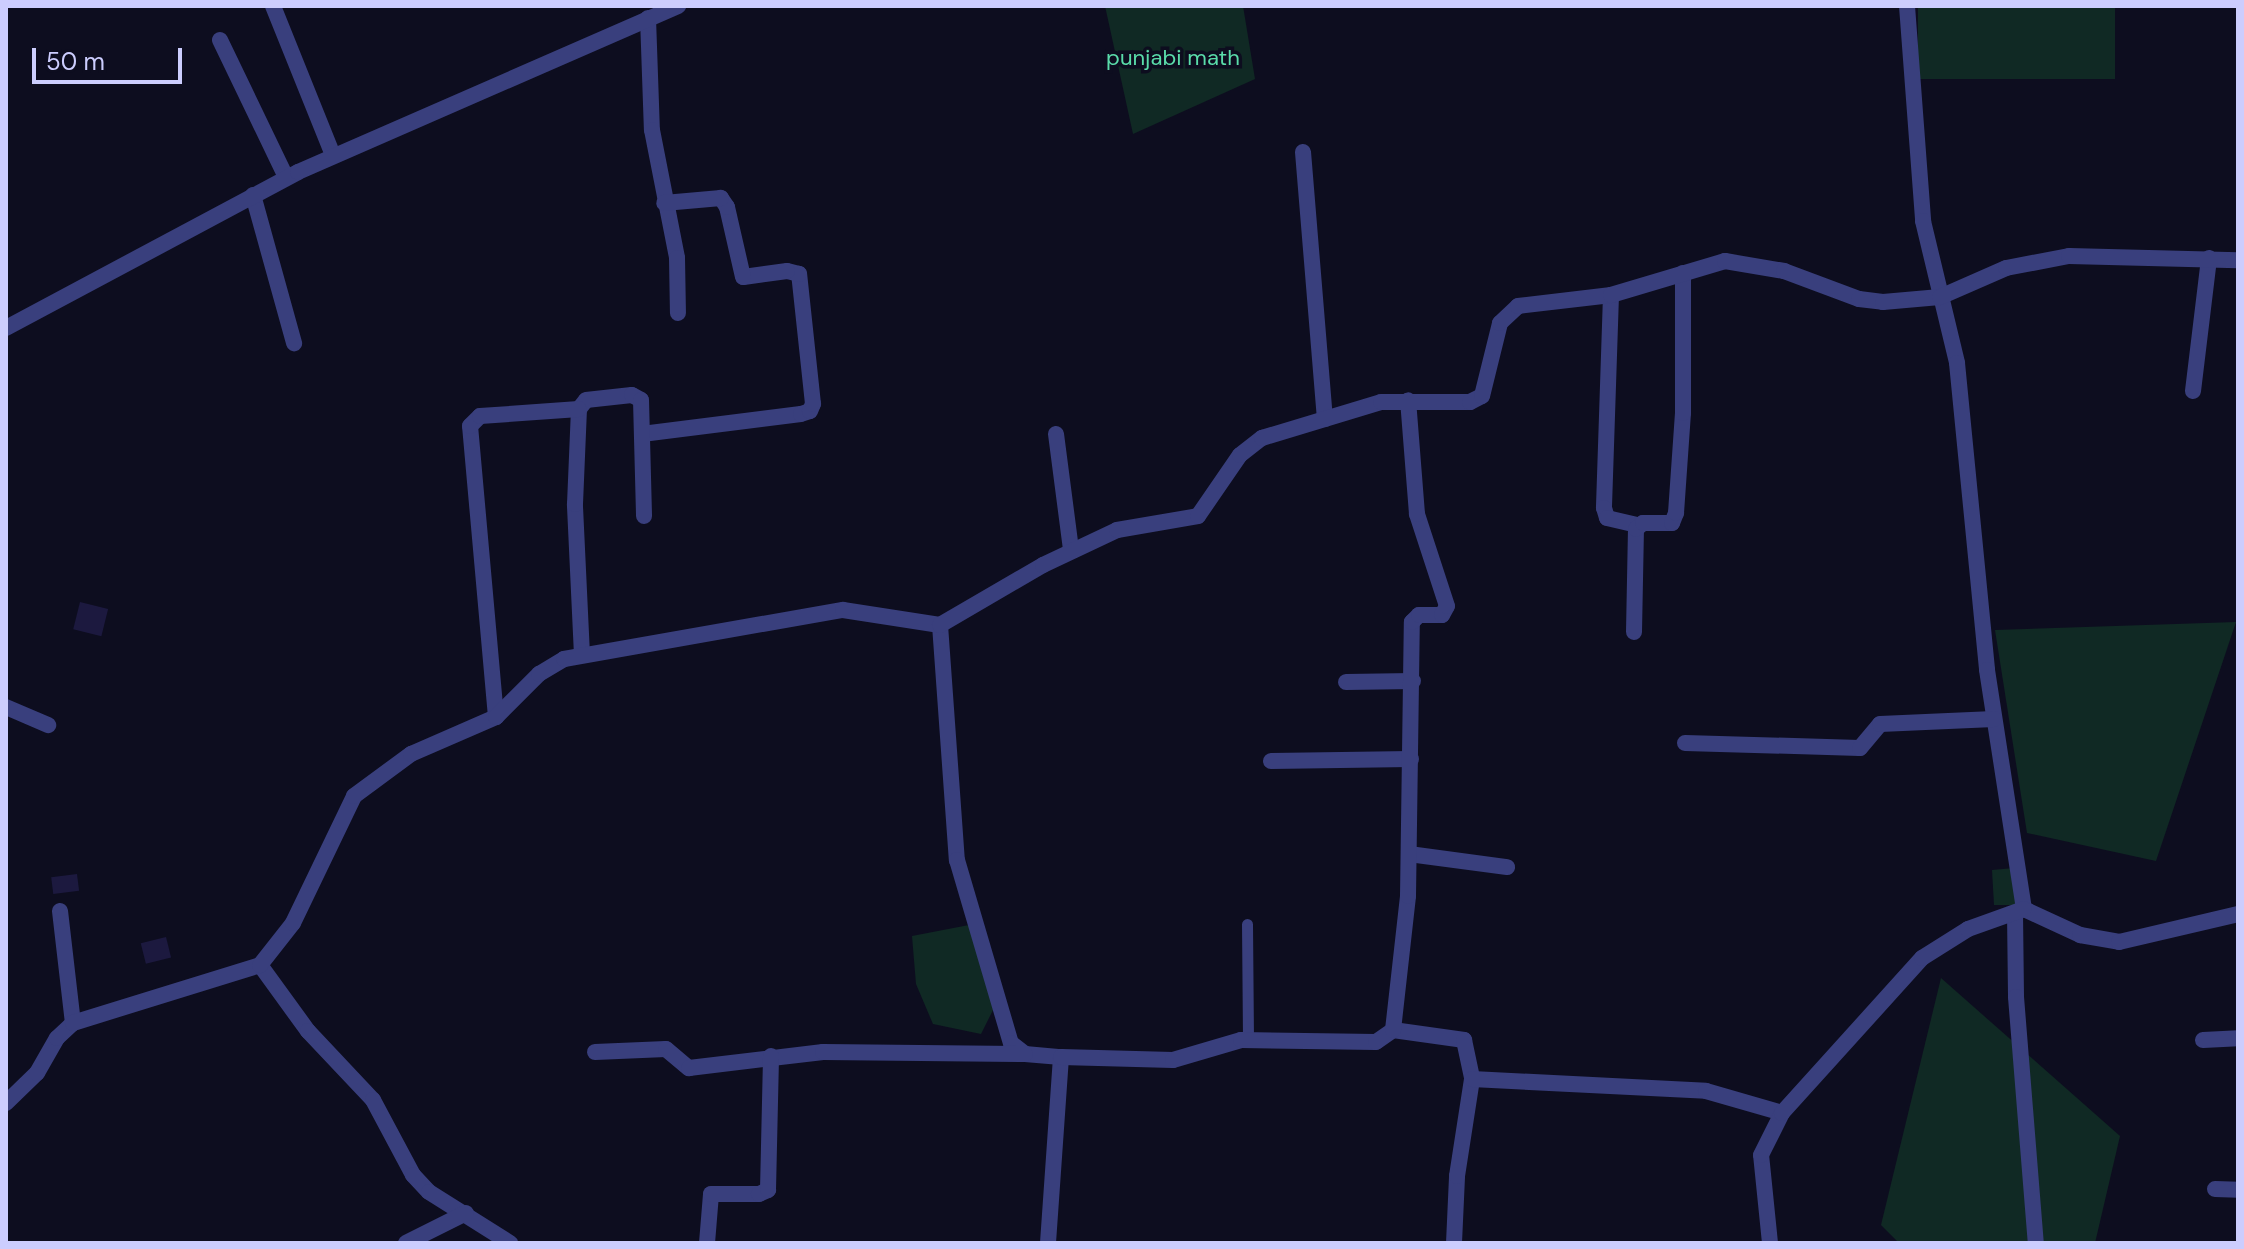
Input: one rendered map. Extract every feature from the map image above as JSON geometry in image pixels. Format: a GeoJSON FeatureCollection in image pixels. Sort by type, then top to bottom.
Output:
{"type":"FeatureCollection","features":[{"type":"Feature","properties":{"kind":"street"},"geometry":{"type":"LineString","coordinates":[[273,6],[333,155]]}},
{"type":"Feature","properties":{"kind":"street"},"geometry":{"type":"LineString","coordinates":[[6,328],[286,177],[678,6]]}},
{"type":"Feature","properties":{"kind":"street"},"geometry":{"type":"LineString","coordinates":[[1907,6],[1916,167],[1940,297],[1957,363],[1994,719],[2020,911],[2016,997],[2036,1243]]}},
{"type":"Feature","properties":{"kind":"street"},"geometry":{"type":"LineString","coordinates":[[648,18],[652,130],[677,258],[678,313]]}},
{"type":"Feature","properties":{"kind":"street"},"geometry":{"type":"LineString","coordinates":[[220,40],[286,177]]}},
{"type":"Feature","properties":{"kind":"street"},"geometry":{"type":"LineString","coordinates":[[1303,152],[1325,419]]}},
{"type":"Feature","properties":{"kind":"street"},"geometry":{"type":"LineString","coordinates":[[253,195],[294,343]]}},
{"type":"Feature","properties":{"kind":"street"},"geometry":{"type":"LineString","coordinates":[[642,434],[812,408],[799,274],[787,271],[743,277],[725,201],[664,203]]}},
{"type":"Feature","properties":{"kind":"street"},"geometry":{"type":"LineString","coordinates":[[6,1103],[37,1073],[57,1038],[73,1023],[260,965],[300,911],[354,796],[411,754],[496,717],[539,674],[582,655],[843,610],[940,625],[1071,550],[1117,530],[1198,516],[1250,444],[1381,402],[1470,402],[1482,396],[1500,323],[1518,306],[1611,295],[1683,273],[1742,261],[1784,271],[1859,299],[1940,297],[2006,268],[2040,260],[2149,254],[2238,260]]}},
{"type":"Feature","properties":{"kind":"street"},"geometry":{"type":"LineString","coordinates":[[2193,391],[2209,258]]}},
{"type":"Feature","properties":{"kind":"street"},"geometry":{"type":"LineString","coordinates":[[1611,295],[1604,516],[1638,525],[1672,523],[1676,513],[1683,425],[1683,273]]}},
{"type":"Feature","properties":{"kind":"street"},"geometry":{"type":"LineString","coordinates":[[582,655],[575,504],[579,409],[586,400],[638,397],[644,516]]}},
{"type":"Feature","properties":{"kind":"street"},"geometry":{"type":"LineString","coordinates":[[1393,1030],[1409,854],[1414,617],[1442,615],[1447,606],[1417,514],[1408,400]]}},
{"type":"Feature","properties":{"kind":"street"},"geometry":{"type":"LineString","coordinates":[[496,717],[470,426],[480,416],[579,409]]}},
{"type":"Feature","properties":{"kind":"street"},"geometry":{"type":"LineString","coordinates":[[1056,434],[1071,550]]}},
{"type":"Feature","properties":{"kind":"street"},"geometry":{"type":"LineString","coordinates":[[1634,632],[1638,525]]}},
{"type":"Feature","properties":{"kind":"street"},"geometry":{"type":"LineString","coordinates":[[940,625],[957,860],[1011,1043],[1025,1054]]}},
{"type":"Feature","properties":{"kind":"street"},"geometry":{"type":"LineString","coordinates":[[1346,682],[1413,681]]}},
{"type":"Feature","properties":{"kind":"street"},"geometry":{"type":"LineString","coordinates":[[6,707],[48,725]]}},
{"type":"Feature","properties":{"kind":"street"},"geometry":{"type":"LineString","coordinates":[[1685,743],[1860,748],[1880,724],[1994,719]]}},
{"type":"Feature","properties":{"kind":"street"},"geometry":{"type":"LineString","coordinates":[[1271,761],[1411,759]]}},
{"type":"Feature","properties":{"kind":"street"},"geometry":{"type":"LineString","coordinates":[[1409,854],[1507,867]]}},
{"type":"Feature","properties":{"kind":"street"},"geometry":{"type":"LineString","coordinates":[[60,911],[73,1023]]}},
{"type":"Feature","properties":{"kind":"street"},"geometry":{"type":"LineString","coordinates":[[1770,1243],[1761,1155],[1782,1113],[1922,958],[1968,929],[2020,911],[2080,935],[2119,942],[2238,914]]}},
{"type":"Feature","properties":{"kind":"street"},"geometry":{"type":"LineString","coordinates":[[260,965],[308,1031],[373,1100],[413,1175],[429,1192],[510,1243]]}},
{"type":"Feature","properties":{"kind":"street"},"geometry":{"type":"LineString","coordinates":[[595,1052],[666,1049],[689,1068],[771,1056],[1025,1054],[1173,1060],[1248,1040],[1376,1042],[1393,1030],[1464,1040],[1472,1079],[1457,1176],[1454,1243]]}},
{"type":"Feature","properties":{"kind":"street"},"geometry":{"type":"LineString","coordinates":[[2203,1040],[2238,1038]]}},
{"type":"Feature","properties":{"kind":"street"},"geometry":{"type":"LineString","coordinates":[[707,1243],[711,1194],[768,1190],[771,1056]]}},
{"type":"Feature","properties":{"kind":"street"},"geometry":{"type":"LineString","coordinates":[[1048,1243],[1061,1057]]}},
{"type":"Feature","properties":{"kind":"street"},"geometry":{"type":"LineString","coordinates":[[1472,1079],[1706,1091],[1782,1113]]}},
{"type":"Feature","properties":{"kind":"street"},"geometry":{"type":"LineString","coordinates":[[2215,1189],[2238,1190]]}},
{"type":"Feature","properties":{"kind":"street"},"geometry":{"type":"LineString","coordinates":[[406,1243],[466,1213]]}},
{"type":"Feature","properties":{"kind":"lane"},"geometry":{"type":"LineString","coordinates":[[1247,924],[1248,1040]]}},
{"type":"Feature","properties":{"kind":"green space","name":"punjabi math"},"geometry":{"type":"Polygon","coordinates":[[[1105,6],[1243,6],[1255,79],[1133,134],[1105,6]]]}},
{"type":"Feature","properties":{"kind":"green space"},"geometry":{"type":"Polygon","coordinates":[[[1918,6],[2115,6],[2115,79],[1918,79],[1918,6]]]}},
{"type":"Feature","properties":{"kind":"green space"},"geometry":{"type":"Polygon","coordinates":[[[2236,622],[2156,861],[2027,833],[1995,630],[2236,622]]]}},
{"type":"Feature","properties":{"kind":"green space"},"geometry":{"type":"Polygon","coordinates":[[[2014,868],[2019,905],[1994,905],[1992,870],[2014,868]]]}},
{"type":"Feature","properties":{"kind":"green space"},"geometry":{"type":"Polygon","coordinates":[[[969,925],[994,1008],[981,1034],[933,1024],[916,984],[912,936],[969,925]]]}},
{"type":"Feature","properties":{"kind":"green space"},"geometry":{"type":"Polygon","coordinates":[[[1941,978],[2120,1136],[2095,1243],[1899,1243],[1881,1225],[1941,978]]]}},
{"type":"Feature","properties":{"kind":"building"},"geometry":{"type":"Polygon","coordinates":[[[80,602],[108,609],[101,636],[73,629],[80,602]]]}},
{"type":"Feature","properties":{"kind":"building"},"geometry":{"type":"Polygon","coordinates":[[[77,874],[79,891],[53,894],[51,877],[77,874]]]}},
{"type":"Feature","properties":{"kind":"building"},"geometry":{"type":"Polygon","coordinates":[[[166,937],[171,957],[146,964],[141,943],[166,937]]]}}]}
